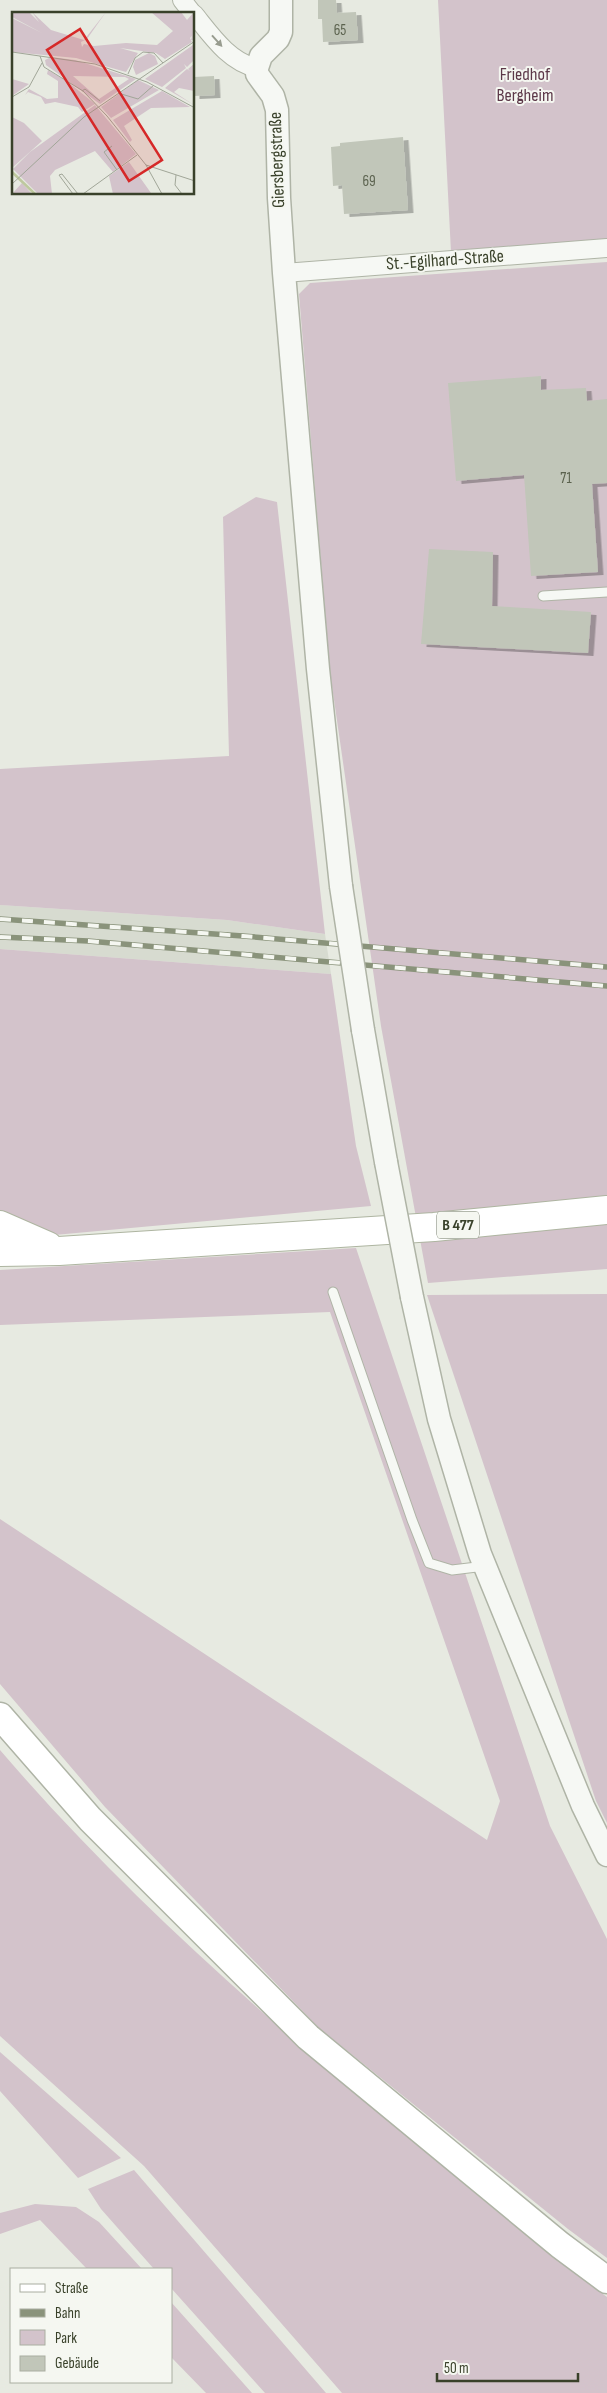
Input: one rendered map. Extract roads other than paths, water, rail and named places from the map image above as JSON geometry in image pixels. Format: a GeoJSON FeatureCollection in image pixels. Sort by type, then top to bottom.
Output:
{"type":"FeatureCollection","features":[{"type":"Feature","properties":{"kind":"main road","name":"B 477"},"geometry":{"type":"LineString","coordinates":[[0,1252],[59,1251],[434,1227],[607,1210]]}},
{"type":"Feature","properties":{"kind":"main road"},"geometry":{"type":"LineString","coordinates":[[0,1225],[59,1251]]}},
{"type":"Feature","properties":{"kind":"main road"},"geometry":{"type":"LineString","coordinates":[[0,1716],[90,1819],[308,2037],[560,2245],[607,2280]]}},
{"type":"Feature","properties":{"kind":"street"},"geometry":{"type":"LineString","coordinates":[[182,0],[192,12]]}},
{"type":"Feature","properties":{"kind":"street"},"geometry":{"type":"LineString","coordinates":[[195,15],[220,45],[243,65],[257,68],[261,56],[278,39],[281,32],[282,0]]}},
{"type":"Feature","properties":{"kind":"street","name":"Giersbergstraße"},"geometry":{"type":"LineString","coordinates":[[257,68],[257,74],[273,96],[278,110],[278,198],[284,273],[318,669],[341,886],[363,1030],[412,1297],[439,1419],[485,1566],[583,1806],[607,1855]]}},
{"type":"Feature","properties":{"kind":"street","name":"St.-Egilhard-Straße"},"geometry":{"type":"LineString","coordinates":[[284,273],[607,248]]}},
{"type":"Feature","properties":{"kind":"lane"},"geometry":{"type":"LineString","coordinates":[[544,596],[607,592]]}},
{"type":"Feature","properties":{"kind":"lane"},"geometry":{"type":"LineString","coordinates":[[332,1292],[409,1512],[430,1563],[452,1570],[485,1566]]}},
{"type":"Feature","properties":{"kind":"railway"},"geometry":{"type":"LineString","coordinates":[[0,919],[243,936],[607,967]]}},
{"type":"Feature","properties":{"kind":"railway"},"geometry":{"type":"LineString","coordinates":[[0,937],[88,941],[607,986]]}},
{"type":"Feature","properties":{"kind":"park label","name":"Friedhof Bergheim"},"geometry":{"type":"Point","coordinates":[525,84]}}]}
